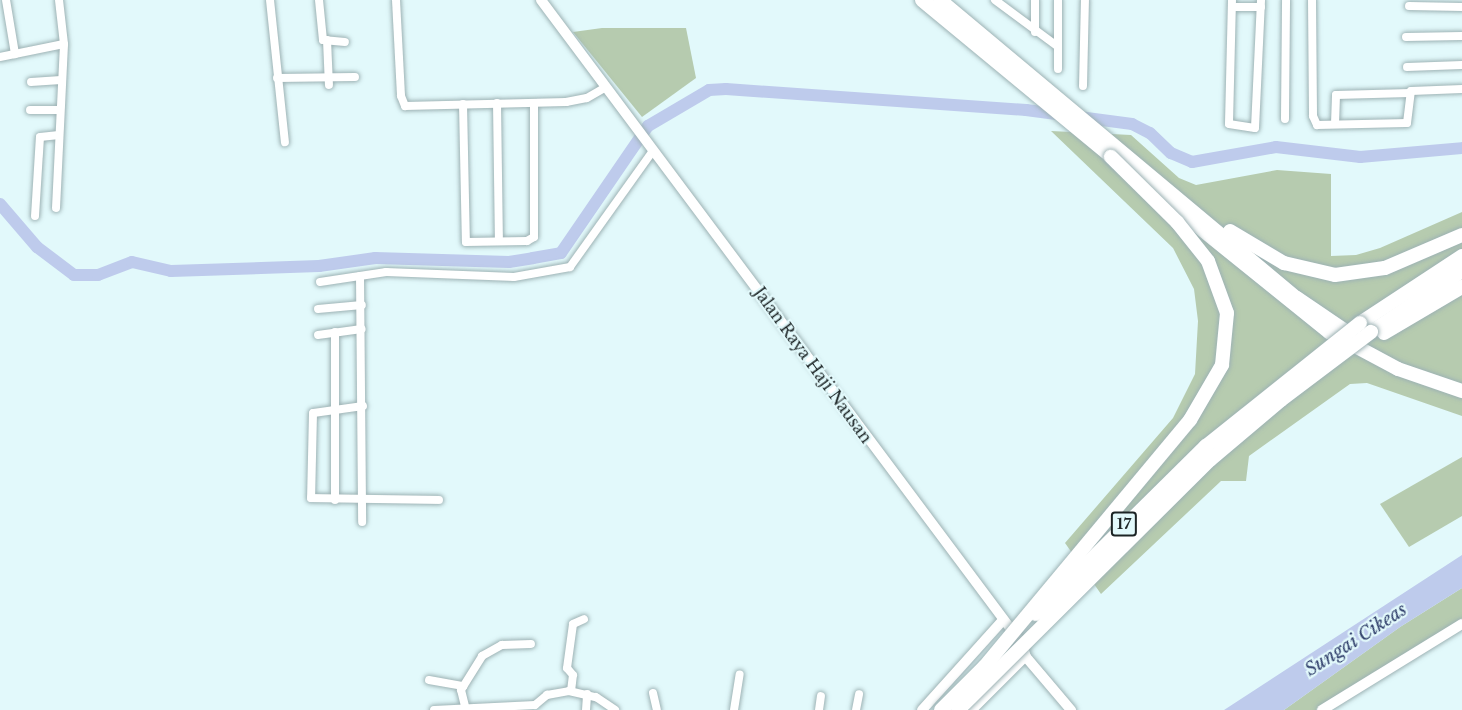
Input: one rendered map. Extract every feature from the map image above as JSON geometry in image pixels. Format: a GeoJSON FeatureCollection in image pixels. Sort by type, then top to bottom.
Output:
{"type":"FeatureCollection","features":[{"type":"Feature","properties":{"kind":"highway"},"geometry":{"type":"LineString","coordinates":[[931,2],[1111,157],[1310,320],[1372,357],[1462,391]]}},
{"type":"Feature","properties":{"kind":"highway"},"geometry":{"type":"LineString","coordinates":[[931,2],[1336,325],[1397,359],[1462,383]]}},
{"type":"Feature","properties":{"kind":"highway"},"geometry":{"type":"LineString","coordinates":[[980,672],[1190,420],[1222,365],[1227,313],[1208,261],[1178,222],[1111,157]]}},
{"type":"Feature","properties":{"kind":"highway"},"geometry":{"type":"LineString","coordinates":[[1161,184],[1266,254],[1318,273],[1352,275],[1376,270],[1462,235]]}},
{"type":"Feature","properties":{"kind":"highway","name":"17"},"geometry":{"type":"LineString","coordinates":[[941,710],[1131,517],[1236,420],[1321,351],[1462,256]]}},
{"type":"Feature","properties":{"kind":"highway","name":"17"},"geometry":{"type":"LineString","coordinates":[[958,710],[1147,520],[1239,435],[1331,362],[1462,271]]}},
{"type":"Feature","properties":{"kind":"highway"},"geometry":{"type":"LineString","coordinates":[[1239,435],[1329,369],[1462,287]]}},
{"type":"Feature","properties":{"kind":"main road","name":"Jalan Raya Haji Nausan"},"geometry":{"type":"LineString","coordinates":[[542,0],[604,88],[765,297],[1002,621],[1022,644],[1026,657],[1067,708]]}},
{"type":"Feature","properties":{"kind":"main road"},"geometry":{"type":"LineString","coordinates":[[922,710],[1002,621]]}},
{"type":"Feature","properties":{"kind":"main road"},"geometry":{"type":"LineString","coordinates":[[1322,710],[1462,624]]}},
{"type":"Feature","properties":{"kind":"street"},"geometry":{"type":"LineString","coordinates":[[6,0],[15,54]]}},
{"type":"Feature","properties":{"kind":"street"},"geometry":{"type":"LineString","coordinates":[[56,208],[64,44],[59,0]]}},
{"type":"Feature","properties":{"kind":"street"},"geometry":{"type":"LineString","coordinates":[[270,0],[285,142]]}},
{"type":"Feature","properties":{"kind":"street"},"geometry":{"type":"LineString","coordinates":[[319,0],[323,40],[345,42]]}},
{"type":"Feature","properties":{"kind":"street"},"geometry":{"type":"LineString","coordinates":[[396,0],[402,102],[407,106],[579,100],[604,88]]}},
{"type":"Feature","properties":{"kind":"street"},"geometry":{"type":"LineString","coordinates":[[995,0],[1035,32],[1057,46]]}},
{"type":"Feature","properties":{"kind":"street"},"geometry":{"type":"LineString","coordinates":[[1035,0],[1035,32]]}},
{"type":"Feature","properties":{"kind":"street"},"geometry":{"type":"LineString","coordinates":[[1058,0],[1058,69]]}},
{"type":"Feature","properties":{"kind":"street"},"geometry":{"type":"LineString","coordinates":[[1083,86],[1085,0]]}},
{"type":"Feature","properties":{"kind":"street"},"geometry":{"type":"LineString","coordinates":[[1285,119],[1286,0]]}},
{"type":"Feature","properties":{"kind":"street"},"geometry":{"type":"LineString","coordinates":[[1312,0],[1313,120],[1317,125],[1407,123],[1410,93]]}},
{"type":"Feature","properties":{"kind":"street"},"geometry":{"type":"LineString","coordinates":[[1232,3],[1261,3],[1255,128],[1229,124],[1232,3]]}},
{"type":"Feature","properties":{"kind":"street"},"geometry":{"type":"LineString","coordinates":[[1409,6],[1462,7]]}},
{"type":"Feature","properties":{"kind":"street"},"geometry":{"type":"LineString","coordinates":[[1406,37],[1462,36]]}},
{"type":"Feature","properties":{"kind":"street"},"geometry":{"type":"LineString","coordinates":[[327,40],[329,81]]}},
{"type":"Feature","properties":{"kind":"street"},"geometry":{"type":"LineString","coordinates":[[0,57],[64,44]]}},
{"type":"Feature","properties":{"kind":"street"},"geometry":{"type":"LineString","coordinates":[[1407,67],[1462,65]]}},
{"type":"Feature","properties":{"kind":"street"},"geometry":{"type":"LineString","coordinates":[[277,78],[329,81],[355,77]]}},
{"type":"Feature","properties":{"kind":"street"},"geometry":{"type":"LineString","coordinates":[[31,82],[61,80]]}},
{"type":"Feature","properties":{"kind":"street"},"geometry":{"type":"LineString","coordinates":[[1335,124],[1336,94],[1410,93],[1462,89]]}},
{"type":"Feature","properties":{"kind":"street"},"geometry":{"type":"LineString","coordinates":[[497,103],[499,241]]}},
{"type":"Feature","properties":{"kind":"street"},"geometry":{"type":"LineString","coordinates":[[463,104],[464,241],[527,241],[534,237],[534,103]]}},
{"type":"Feature","properties":{"kind":"street"},"geometry":{"type":"LineString","coordinates":[[30,110],[60,110]]}},
{"type":"Feature","properties":{"kind":"street"},"geometry":{"type":"LineString","coordinates":[[35,216],[40,137],[59,135]]}},
{"type":"Feature","properties":{"kind":"street"},"geometry":{"type":"LineString","coordinates":[[320,282],[412,272],[514,277],[570,267],[650,149]]}},
{"type":"Feature","properties":{"kind":"street"},"geometry":{"type":"LineString","coordinates":[[360,276],[363,406],[362,522]]}},
{"type":"Feature","properties":{"kind":"street"},"geometry":{"type":"LineString","coordinates":[[318,309],[362,305]]}},
{"type":"Feature","properties":{"kind":"street"},"geometry":{"type":"LineString","coordinates":[[318,335],[362,329]]}},
{"type":"Feature","properties":{"kind":"street"},"geometry":{"type":"LineString","coordinates":[[335,332],[335,500]]}},
{"type":"Feature","properties":{"kind":"street"},"geometry":{"type":"LineString","coordinates":[[363,406],[336,408],[312,415],[311,498],[439,500]]}},
{"type":"Feature","properties":{"kind":"street"},"geometry":{"type":"LineString","coordinates":[[571,691],[573,675],[567,668],[573,624],[584,619]]}},
{"type":"Feature","properties":{"kind":"street"},"geometry":{"type":"LineString","coordinates":[[465,706],[460,693],[475,663],[489,651],[502,645],[531,644]]}},
{"type":"Feature","properties":{"kind":"street"},"geometry":{"type":"LineString","coordinates":[[973,710],[1026,657]]}},
{"type":"Feature","properties":{"kind":"street"},"geometry":{"type":"LineString","coordinates":[[734,710],[741,674]]}},
{"type":"Feature","properties":{"kind":"street"},"geometry":{"type":"LineString","coordinates":[[429,680],[463,686]]}},
{"type":"Feature","properties":{"kind":"street"},"geometry":{"type":"LineString","coordinates":[[434,710],[465,706],[538,707],[547,695],[571,691],[587,694],[615,710]]}},
{"type":"Feature","properties":{"kind":"street"},"geometry":{"type":"LineString","coordinates":[[653,693],[657,710]]}},
{"type":"Feature","properties":{"kind":"street"},"geometry":{"type":"LineString","coordinates":[[586,710],[587,694]]}},
{"type":"Feature","properties":{"kind":"street"},"geometry":{"type":"LineString","coordinates":[[856,710],[859,694]]}},
{"type":"Feature","properties":{"kind":"street"},"geometry":{"type":"LineString","coordinates":[[819,710],[821,696]]}},
{"type":"Feature","properties":{"kind":"green space"},"geometry":{"type":"Polygon","coordinates":[[[602,28],[686,28],[696,78],[642,117],[573,32],[602,28]]]}},
{"type":"Feature","properties":{"kind":"green space"},"geometry":{"type":"Polygon","coordinates":[[[1051,131],[1131,135],[1179,178],[1196,185],[1277,170],[1331,174],[1331,256],[1356,255],[1380,248],[1462,212],[1462,416],[1367,383],[1350,384],[1249,456],[1246,481],[1221,481],[1101,594],[1065,543],[1173,418],[1195,374],[1198,321],[1194,289],[1173,248],[1051,131]]]}},
{"type":"Feature","properties":{"kind":"green space"},"geometry":{"type":"Polygon","coordinates":[[[1462,457],[1462,516],[1409,547],[1380,504],[1462,457]]]}},
{"type":"Feature","properties":{"kind":"green space"},"geometry":{"type":"Polygon","coordinates":[[[1462,588],[1462,619],[1316,710],[1284,710],[1400,627],[1462,588]]]}},
{"type":"Feature","properties":{"kind":"water","name":"Sungai Cikeas"},"geometry":{"type":"Polygon","coordinates":[[[1462,555],[1462,588],[1400,627],[1284,710],[1224,710],[1462,555]]]}},
{"type":"Feature","properties":{"kind":"waterway"},"geometry":{"type":"LineString","coordinates":[[0,204],[37,247],[74,275],[98,275],[132,262],[171,271],[319,266],[375,258],[509,262],[561,253],[648,126],[709,90],[726,89],[1026,110],[1132,124],[1150,133],[1171,153],[1192,162],[1276,147],[1360,157],[1462,148]]}}]}
